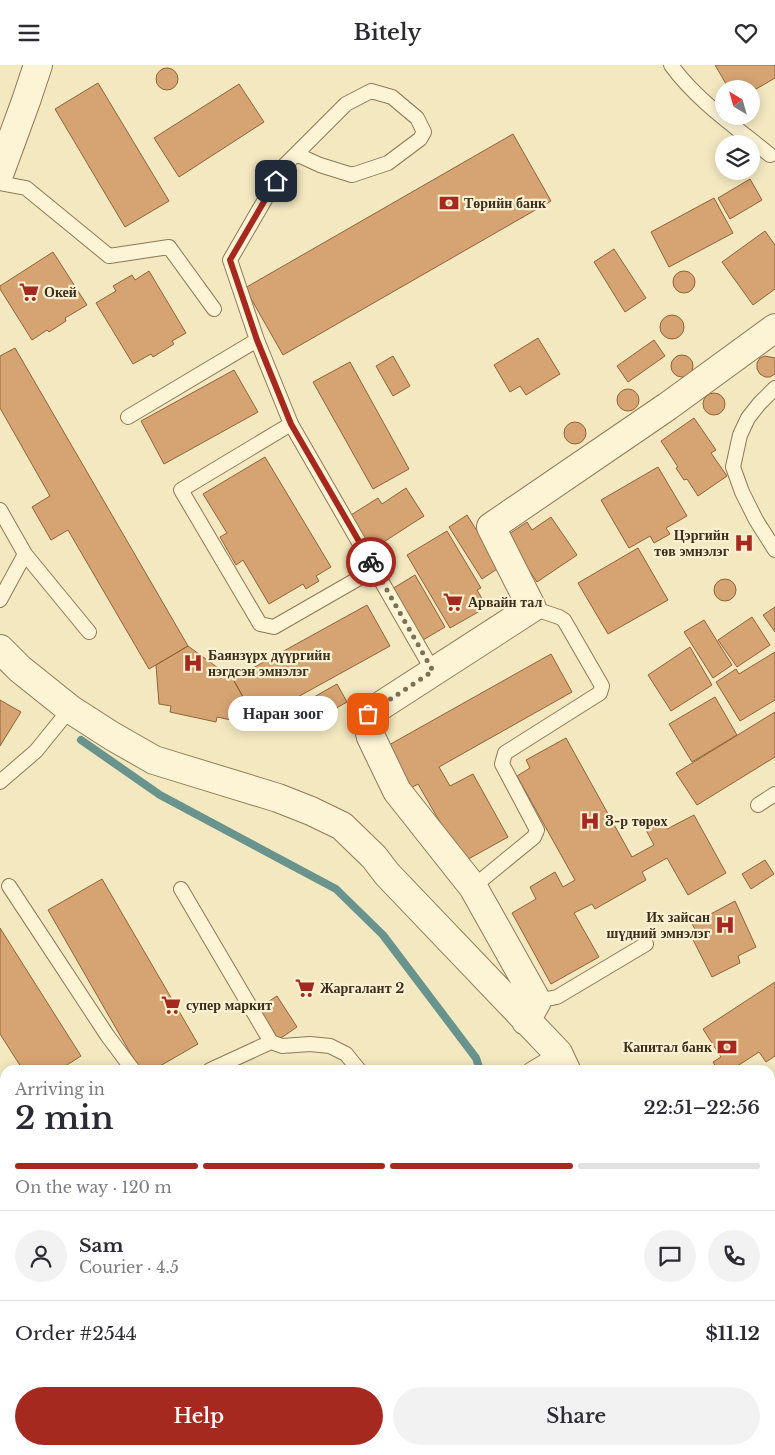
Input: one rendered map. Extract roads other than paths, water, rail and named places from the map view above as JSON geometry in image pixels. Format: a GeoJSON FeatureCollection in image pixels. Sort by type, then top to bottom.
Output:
{"type":"FeatureCollection","features":[{"type":"Feature","properties":{"kind":"street"},"geometry":{"type":"LineString","coordinates":[[0,172],[38,65]]}},
{"type":"Feature","properties":{"kind":"street"},"geometry":{"type":"LineString","coordinates":[[562,1061],[532,1011],[473,887],[397,791],[371,737],[368,714],[532,608],[491,527],[668,406],[775,328]]}},
{"type":"Feature","properties":{"kind":"street"},"geometry":{"type":"LineString","coordinates":[[0,649],[20,669],[70,709],[112,737],[154,760],[278,798],[342,826],[374,857],[387,874],[532,1011]]}},
{"type":"Feature","properties":{"kind":"lane"},"geometry":{"type":"LineString","coordinates":[[671,65],[704,101],[770,155]]}},
{"type":"Feature","properties":{"kind":"lane"},"geometry":{"type":"LineString","coordinates":[[296,154],[320,165],[352,175],[388,163],[420,139],[424,132],[417,118],[392,97],[371,91],[346,104],[296,154],[285,165],[230,260],[257,340],[291,424],[433,671]]}},
{"type":"Feature","properties":{"kind":"lane"},"geometry":{"type":"LineString","coordinates":[[0,183],[26,188],[109,256],[169,247],[214,309]]}},
{"type":"Feature","properties":{"kind":"lane"},"geometry":{"type":"LineString","coordinates":[[128,417],[257,340]]}},
{"type":"Feature","properties":{"kind":"lane"},"geometry":{"type":"LineString","coordinates":[[775,388],[748,418],[740,435],[733,467],[742,492],[756,520],[775,550]]}},
{"type":"Feature","properties":{"kind":"lane"},"geometry":{"type":"LineString","coordinates":[[291,424],[180,490],[260,625],[274,627],[375,569]]}},
{"type":"Feature","properties":{"kind":"lane"},"geometry":{"type":"LineString","coordinates":[[0,510],[25,554],[89,632]]}},
{"type":"Feature","properties":{"kind":"lane"},"geometry":{"type":"LineString","coordinates":[[0,599],[25,554]]}},
{"type":"Feature","properties":{"kind":"lane"},"geometry":{"type":"LineString","coordinates":[[473,887],[534,837],[537,830],[502,764],[505,753],[600,693],[602,686],[564,620],[532,608]]}},
{"type":"Feature","properties":{"kind":"lane"},"geometry":{"type":"LineString","coordinates":[[0,782],[36,751],[70,709]]}},
{"type":"Feature","properties":{"kind":"lane"},"geometry":{"type":"LineString","coordinates":[[758,805],[775,794]]}},
{"type":"Feature","properties":{"kind":"lane"},"geometry":{"type":"LineString","coordinates":[[9,886],[107,1035],[129,1065]]}},
{"type":"Feature","properties":{"kind":"lane"},"geometry":{"type":"LineString","coordinates":[[181,889],[271,1041],[282,1046],[310,1044],[330,1046],[346,1054],[355,1065]]}},
{"type":"Feature","properties":{"kind":"lane"},"geometry":{"type":"LineString","coordinates":[[532,1011],[646,944]]}},
{"type":"Feature","properties":{"kind":"lane"},"geometry":{"type":"LineString","coordinates":[[221,1065],[271,1041]]}},
{"type":"Feature","properties":{"kind":"lane"},"geometry":{"type":"LineString","coordinates":[[548,1065],[562,1061]]}},
{"type":"Feature","properties":{"kind":"waterway"},"geometry":{"type":"LineString","coordinates":[[81,740],[160,795],[336,889],[383,935],[476,1058],[478,1065]]}},
{"type":"Feature","properties":{"kind":"place","name":"Төрийн банк"},"geometry":{"type":"Point","coordinates":[449,203]}},
{"type":"Feature","properties":{"kind":"place","name":"Окей"},"geometry":{"type":"Point","coordinates":[29,292]}},
{"type":"Feature","properties":{"kind":"place","name":"Цэргийн төв эмнэлэг"},"geometry":{"type":"Point","coordinates":[744,543]}},
{"type":"Feature","properties":{"kind":"place","name":"Арвайн тал"},"geometry":{"type":"Point","coordinates":[453,602]}},
{"type":"Feature","properties":{"kind":"place","name":"Баянзүрх дүүргийн нэгдсэн эмнэлэг"},"geometry":{"type":"Point","coordinates":[193,663]}},
{"type":"Feature","properties":{"kind":"place","name":"Наран зоог"},"geometry":{"type":"Point","coordinates":[368,714]}},
{"type":"Feature","properties":{"kind":"place","name":"3-р төрөх"},"geometry":{"type":"Point","coordinates":[590,821]}},
{"type":"Feature","properties":{"kind":"place","name":"Их зайсан шүдний эмнэлэг"},"geometry":{"type":"Point","coordinates":[725,925]}},
{"type":"Feature","properties":{"kind":"place","name":"Жаргалант 2"},"geometry":{"type":"Point","coordinates":[305,988]}},
{"type":"Feature","properties":{"kind":"place","name":"супер маркит"},"geometry":{"type":"Point","coordinates":[171,1005]}},
{"type":"Feature","properties":{"kind":"place","name":"Капитал банк"},"geometry":{"type":"Point","coordinates":[727,1047]}}]}
